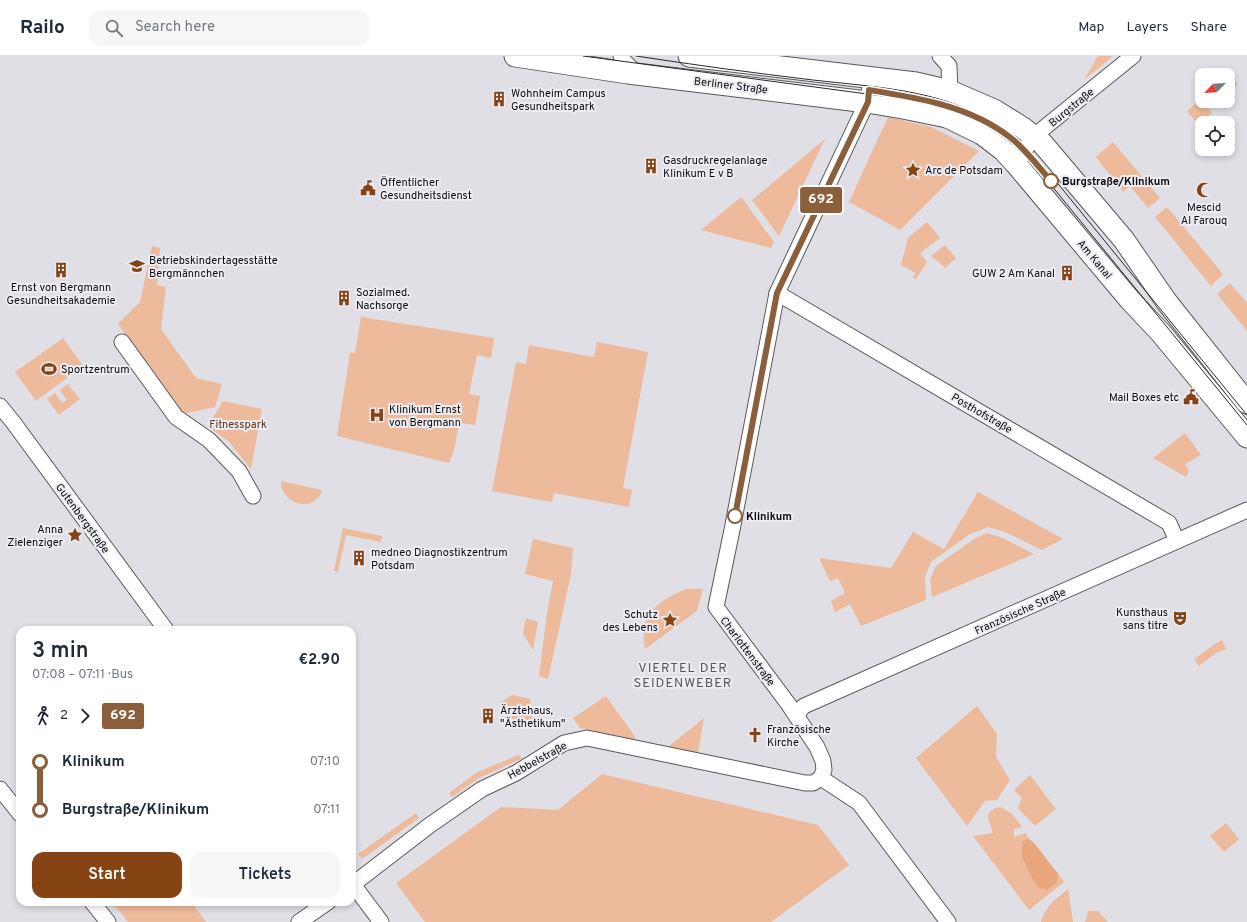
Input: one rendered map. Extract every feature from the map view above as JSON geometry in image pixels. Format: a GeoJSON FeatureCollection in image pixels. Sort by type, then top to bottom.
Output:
{"type":"FeatureCollection","features":[{"type":"Feature","properties":{"kind":"street","name":"Berliner Straße"},"geometry":{"type":"LineString","coordinates":[[515,56],[637,74],[868,102],[947,117]]}},
{"type":"Feature","properties":{"kind":"street"},"geometry":{"type":"LineString","coordinates":[[621,56],[624,62],[637,74]]}},
{"type":"Feature","properties":{"kind":"street"},"geometry":{"type":"LineString","coordinates":[[689,56],[709,57],[916,83],[950,91],[994,110],[1024,128],[1034,136],[1061,165],[1124,240],[1166,300],[1247,403]]}},
{"type":"Feature","properties":{"kind":"street"},"geometry":{"type":"LineString","coordinates":[[940,56],[949,66],[950,91],[947,117]]}},
{"type":"Feature","properties":{"kind":"street","name":"Burgstraße"},"geometry":{"type":"LineString","coordinates":[[1016,164],[1034,136],[1133,56]]}},
{"type":"Feature","properties":{"kind":"street"},"geometry":{"type":"LineString","coordinates":[[706,82],[709,57]]}},
{"type":"Feature","properties":{"kind":"street","name":"Charlottenstraße"},"geometry":{"type":"LineString","coordinates":[[821,778],[824,770],[823,761],[817,747],[797,716],[716,607],[777,293],[868,102],[872,78]]}},
{"type":"Feature","properties":{"kind":"street","name":"Am Kanal"},"geometry":{"type":"LineString","coordinates":[[947,117],[982,134],[1003,150],[1130,300],[1161,333],[1247,437]]}},
{"type":"Feature","properties":{"kind":"street","name":"Posthofstraße"},"geometry":{"type":"LineString","coordinates":[[777,293],[1169,523],[1177,541]]}},
{"type":"Feature","properties":{"kind":"street"},"geometry":{"type":"LineString","coordinates":[[122,342],[176,417],[209,440],[239,471],[253,496]]}},
{"type":"Feature","properties":{"kind":"street","name":"Gutenbergstraße"},"geometry":{"type":"LineString","coordinates":[[0,406],[163,626]]}},
{"type":"Feature","properties":{"kind":"street","name":"Französische Straße"},"geometry":{"type":"LineString","coordinates":[[797,716],[804,706],[1247,510]]}},
{"type":"Feature","properties":{"kind":"street","name":"Hebbelstraße"},"geometry":{"type":"LineString","coordinates":[[356,881],[430,825],[482,789],[516,773],[564,743],[581,739],[587,738],[805,783],[813,783],[821,778]]}},
{"type":"Feature","properties":{"kind":"street"},"geometry":{"type":"LineString","coordinates":[[821,778],[859,803],[878,826],[948,922]]}},
{"type":"Feature","properties":{"kind":"street"},"geometry":{"type":"LineString","coordinates":[[0,789],[16,809]]}},
{"type":"Feature","properties":{"kind":"street"},"geometry":{"type":"LineString","coordinates":[[356,889],[381,922]]}},
{"type":"Feature","properties":{"kind":"street"},"geometry":{"type":"LineString","coordinates":[[95,906],[108,922]]}},
{"type":"Feature","properties":{"kind":"street"},"geometry":{"type":"LineString","coordinates":[[299,922],[322,906]]}},
{"type":"Feature","properties":{"kind":"green space"},"geometry":{"type":"Polygon","coordinates":[[[1098,56],[1113,56],[1084,80],[1098,56]]]}},
{"type":"Feature","properties":{"kind":"green space"},"geometry":{"type":"Polygon","coordinates":[[[1195,104],[1195,108],[1208,108],[1212,113],[1208,116],[1195,116],[1195,120],[1187,111],[1195,104]]]}},
{"type":"Feature","properties":{"kind":"green space"},"geometry":{"type":"Polygon","coordinates":[[[888,117],[931,127],[979,151],[900,230],[849,202],[888,117]]]}},
{"type":"Feature","properties":{"kind":"green space"},"geometry":{"type":"Polygon","coordinates":[[[825,139],[779,236],[752,200],[825,139]]]}},
{"type":"Feature","properties":{"kind":"green space"},"geometry":{"type":"Polygon","coordinates":[[[1113,142],[1160,198],[1148,208],[1130,186],[1123,192],[1096,157],[1113,142]]]}},
{"type":"Feature","properties":{"kind":"green space"},"geometry":{"type":"Polygon","coordinates":[[[741,197],[774,242],[771,248],[701,230],[741,197]]]}},
{"type":"Feature","properties":{"kind":"green space"},"geometry":{"type":"Polygon","coordinates":[[[1167,207],[1223,274],[1211,286],[1155,217],[1167,207]]]}},
{"type":"Feature","properties":{"kind":"green space"},"geometry":{"type":"Polygon","coordinates":[[[927,222],[940,238],[920,253],[927,262],[916,279],[913,277],[916,273],[901,265],[908,238],[927,222]]]}},
{"type":"Feature","properties":{"kind":"green space"},"geometry":{"type":"Polygon","coordinates":[[[945,245],[956,258],[945,268],[931,256],[945,245]]]}},
{"type":"Feature","properties":{"kind":"green space"},"geometry":{"type":"Polygon","coordinates":[[[152,246],[160,248],[157,285],[166,287],[161,329],[196,378],[222,384],[215,407],[182,414],[118,324],[140,302],[152,246]]]}},
{"type":"Feature","properties":{"kind":"green space"},"geometry":{"type":"Polygon","coordinates":[[[1230,283],[1247,303],[1247,331],[1217,294],[1230,283]]]}},
{"type":"Feature","properties":{"kind":"green space"},"geometry":{"type":"Polygon","coordinates":[[[361,317],[494,338],[491,358],[477,355],[469,394],[480,396],[475,425],[459,423],[454,451],[449,463],[337,436],[350,353],[355,353],[361,317]]]}},
{"type":"Feature","properties":{"kind":"green space","name":"Sportzentrum"},"geometry":{"type":"Polygon","coordinates":[[[63,338],[83,366],[36,401],[15,372],[63,338]]]}},
{"type":"Feature","properties":{"kind":"green space"},"geometry":{"type":"Polygon","coordinates":[[[597,342],[648,352],[623,488],[632,490],[629,507],[554,493],[552,502],[492,491],[516,362],[526,364],[529,345],[594,357],[597,342]]]}},
{"type":"Feature","properties":{"kind":"green space"},"geometry":{"type":"Polygon","coordinates":[[[68,384],[80,399],[59,415],[47,399],[55,393],[62,403],[67,400],[60,390],[68,384]]]}},
{"type":"Feature","properties":{"kind":"green space","name":"Fitnesspark"},"geometry":{"type":"Polygon","coordinates":[[[223,401],[262,409],[251,469],[229,442],[208,426],[223,401]]]}},
{"type":"Feature","properties":{"kind":"green space"},"geometry":{"type":"Polygon","coordinates":[[[1185,433],[1201,455],[1185,464],[1189,471],[1186,477],[1153,458],[1185,433]]]}},
{"type":"Feature","properties":{"kind":"green space"},"geometry":{"type":"Polygon","coordinates":[[[281,481],[322,490],[314,501],[303,504],[297,503],[283,491],[281,481]]]}},
{"type":"Feature","properties":{"kind":"green space"},"geometry":{"type":"Polygon","coordinates":[[[978,492],[1063,539],[1042,550],[1005,532],[988,527],[970,534],[931,562],[925,577],[926,600],[861,626],[850,604],[835,612],[831,601],[845,593],[838,578],[830,581],[819,558],[891,568],[913,532],[944,549],[978,492]]]}},
{"type":"Feature","properties":{"kind":"green space"},"geometry":{"type":"Polygon","coordinates":[[[343,528],[382,536],[381,542],[346,535],[338,572],[334,571],[343,528]]]}},
{"type":"Feature","properties":{"kind":"green space"},"geometry":{"type":"Polygon","coordinates":[[[987,533],[1003,538],[1034,554],[932,597],[930,579],[936,566],[974,539],[987,533]]]}},
{"type":"Feature","properties":{"kind":"green space"},"geometry":{"type":"Polygon","coordinates":[[[533,539],[573,548],[571,574],[548,679],[539,676],[547,613],[553,581],[525,574],[533,539]]]}},
{"type":"Feature","properties":{"kind":"green space"},"geometry":{"type":"Polygon","coordinates":[[[686,589],[703,589],[697,611],[645,649],[645,627],[652,610],[667,599],[686,589]]]}},
{"type":"Feature","properties":{"kind":"green space"},"geometry":{"type":"Polygon","coordinates":[[[526,618],[538,622],[533,650],[523,634],[526,618]]]}},
{"type":"Feature","properties":{"kind":"green space"},"geometry":{"type":"Polygon","coordinates":[[[1222,640],[1226,649],[1216,653],[1199,666],[1194,659],[1222,640]]]}},
{"type":"Feature","properties":{"kind":"green space"},"geometry":{"type":"Polygon","coordinates":[[[512,695],[530,699],[532,720],[519,729],[500,703],[512,695]]]}},
{"type":"Feature","properties":{"kind":"green space"},"geometry":{"type":"Polygon","coordinates":[[[606,696],[636,738],[633,740],[580,728],[573,718],[606,696]]]}},
{"type":"Feature","properties":{"kind":"green space"},"geometry":{"type":"Polygon","coordinates":[[[977,706],[997,734],[996,757],[1010,780],[997,800],[985,801],[967,826],[916,758],[977,706]]]}},
{"type":"Feature","properties":{"kind":"green space"},"geometry":{"type":"Polygon","coordinates":[[[704,718],[698,753],[668,747],[704,718]]]}},
{"type":"Feature","properties":{"kind":"green space"},"geometry":{"type":"Polygon","coordinates":[[[518,755],[523,758],[479,778],[452,797],[449,793],[476,773],[518,755]]]}},
{"type":"Feature","properties":{"kind":"green space"},"geometry":{"type":"Polygon","coordinates":[[[602,774],[818,825],[849,865],[771,922],[425,922],[396,883],[501,807],[558,810],[602,774]]]}},
{"type":"Feature","properties":{"kind":"green space"},"geometry":{"type":"Polygon","coordinates":[[[1030,775],[1056,809],[1035,826],[1018,808],[1022,798],[1014,790],[1030,775]]]}},
{"type":"Feature","properties":{"kind":"green space"},"geometry":{"type":"Polygon","coordinates":[[[1001,807],[1013,815],[1022,827],[1014,829],[1014,837],[1026,833],[1028,838],[1022,842],[1057,882],[1059,875],[1064,882],[1029,910],[973,836],[993,833],[988,818],[989,813],[995,808],[1001,807]]]}},
{"type":"Feature","properties":{"kind":"green space"},"geometry":{"type":"Polygon","coordinates":[[[416,813],[419,818],[362,859],[358,854],[416,813]]]}},
{"type":"Feature","properties":{"kind":"green space"},"geometry":{"type":"Polygon","coordinates":[[[1226,823],[1239,839],[1224,852],[1210,836],[1226,823]]]}},
{"type":"Feature","properties":{"kind":"green space"},"geometry":{"type":"Polygon","coordinates":[[[1068,889],[1073,922],[1041,922],[1048,907],[1068,889]]]}},
{"type":"Feature","properties":{"kind":"green space"},"geometry":{"type":"Polygon","coordinates":[[[115,906],[194,906],[206,922],[128,922],[115,906]]]}},
{"type":"Feature","properties":{"kind":"green space"},"geometry":{"type":"Polygon","coordinates":[[[1088,911],[1098,911],[1108,922],[1085,922],[1088,911]]]}},
{"type":"Feature","properties":{"kind":"shaded area"},"geometry":{"type":"Polygon","coordinates":[[[1028,838],[1034,843],[1059,875],[1057,882],[1047,890],[1039,888],[1030,875],[1022,856],[1022,842],[1028,838]]]}},
{"type":"Feature","properties":{"kind":"tram line"},"geometry":{"type":"LineString","coordinates":[[583,56],[912,100],[943,108],[984,125],[997,133],[1022,153],[1051,185],[1247,425]]}},
{"type":"Feature","properties":{"kind":"tram line"},"geometry":{"type":"LineString","coordinates":[[636,56],[747,72],[905,91],[950,102],[972,111],[992,122],[1008,133],[1037,159],[1247,415]]}},
{"type":"Feature","properties":{"kind":"bus line","name":"692"},"geometry":{"type":"LineString","coordinates":[[735,516],[777,293],[868,102],[869,90],[914,97],[949,106],[972,115],[1010,138],[1051,181]]}},
{"type":"Feature","properties":{"kind":"place","name":"Wohnheim Campus Gesundheitspark"},"geometry":{"type":"Point","coordinates":[499,99]}},
{"type":"Feature","properties":{"kind":"place","name":"Gasdruckregelanlage Klinikum E v B"},"geometry":{"type":"Point","coordinates":[651,166]}},
{"type":"Feature","properties":{"kind":"place","name":"Arc de Potsdam"},"geometry":{"type":"Point","coordinates":[913,170]}},
{"type":"Feature","properties":{"kind":"place","name":"Burgstraße/Klinikum"},"geometry":{"type":"Point","coordinates":[1051,181]}},
{"type":"Feature","properties":{"kind":"place","name":"Öffentlicher Gesundheitsdienst"},"geometry":{"type":"Point","coordinates":[368,188]}},
{"type":"Feature","properties":{"kind":"place","name":"Mescid Al Farouq"},"geometry":{"type":"Point","coordinates":[1204,190]}},
{"type":"Feature","properties":{"kind":"place","name":"Betriebskindertagesstätte Bergmännchen"},"geometry":{"type":"Point","coordinates":[137,266]}},
{"type":"Feature","properties":{"kind":"place","name":"Ernst von Bergmann Gesundheitsakademie"},"geometry":{"type":"Point","coordinates":[61,270]}},
{"type":"Feature","properties":{"kind":"place","name":"GUW 2 Am Kanal"},"geometry":{"type":"Point","coordinates":[1067,273]}},
{"type":"Feature","properties":{"kind":"place","name":"Sozialmed. Nachsorge"},"geometry":{"type":"Point","coordinates":[344,298]}},
{"type":"Feature","properties":{"kind":"place","name":"Sportzentrum"},"geometry":{"type":"Point","coordinates":[49,369]}},
{"type":"Feature","properties":{"kind":"place","name":"Mail Boxes etc"},"geometry":{"type":"Point","coordinates":[1191,397]}},
{"type":"Feature","properties":{"kind":"place","name":"Klinikum Ernst von Bergmann"},"geometry":{"type":"Point","coordinates":[377,415]}},
{"type":"Feature","properties":{"kind":"place","name":"Klinikum"},"geometry":{"type":"Point","coordinates":[735,516]}},
{"type":"Feature","properties":{"kind":"place","name":"Anna Zielenziger"},"geometry":{"type":"Point","coordinates":[75,535]}},
{"type":"Feature","properties":{"kind":"place","name":"medneo Diagnostikzentrum Potsdam"},"geometry":{"type":"Point","coordinates":[359,558]}},
{"type":"Feature","properties":{"kind":"place","name":"Kunsthaus sans titre"},"geometry":{"type":"Point","coordinates":[1180,618]}},
{"type":"Feature","properties":{"kind":"place","name":"Schutz des Lebens"},"geometry":{"type":"Point","coordinates":[670,620]}},
{"type":"Feature","properties":{"kind":"place","name":"Ärztehaus, \"Ästhetikum\""},"geometry":{"type":"Point","coordinates":[488,716]}},
{"type":"Feature","properties":{"kind":"place","name":"Französische Kirche"},"geometry":{"type":"Point","coordinates":[755,735]}},
{"type":"Feature","properties":{"kind":"district","name":"VIERTEL DER SEIDENWEBER"},"geometry":{"type":"Point","coordinates":[683,674]}}]}
